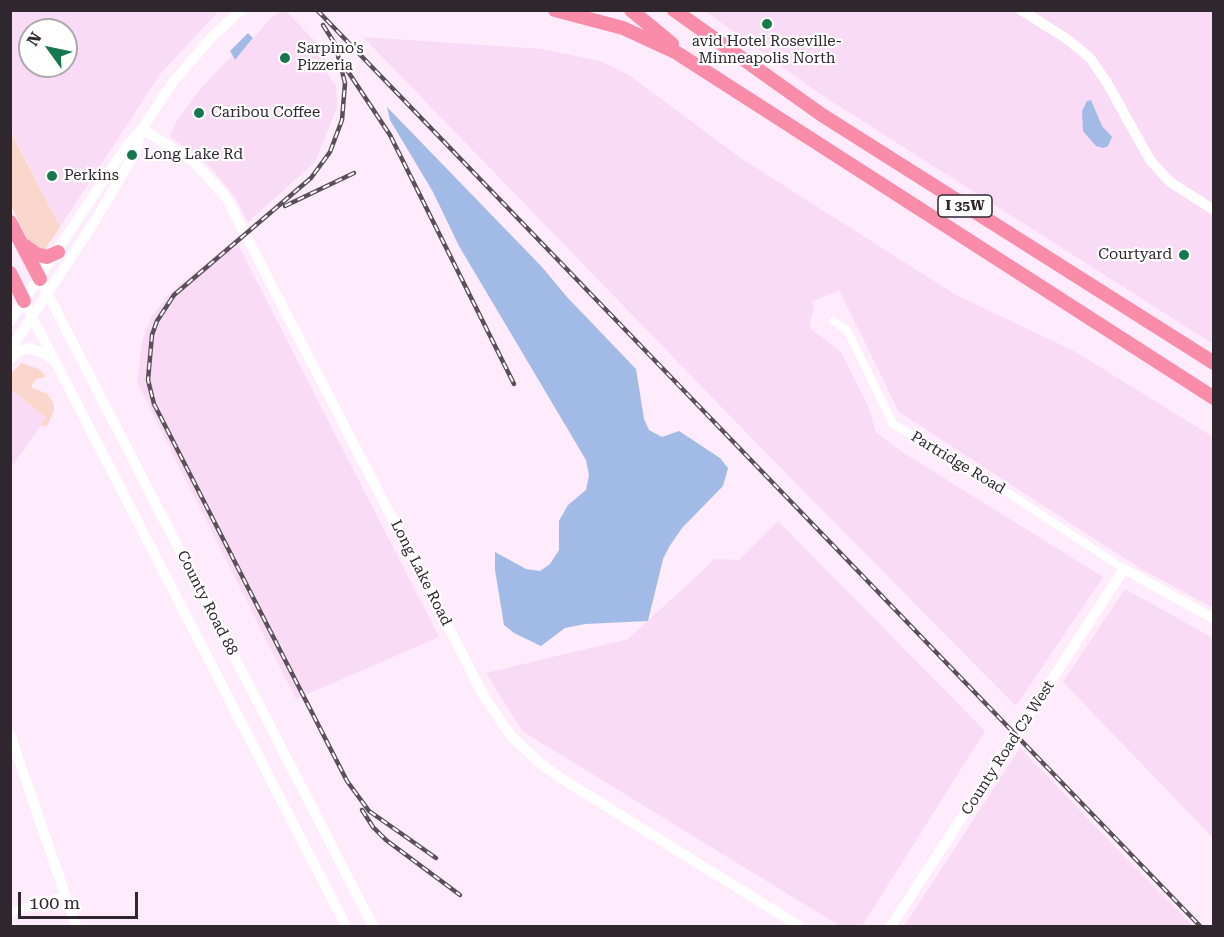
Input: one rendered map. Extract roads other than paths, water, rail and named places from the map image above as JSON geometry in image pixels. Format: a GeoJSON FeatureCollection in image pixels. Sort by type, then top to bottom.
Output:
{"type":"FeatureCollection","features":[{"type":"Feature","properties":{"kind":"highway"},"geometry":{"type":"LineString","coordinates":[[555,10],[623,28],[676,53],[703,70]]}},
{"type":"Feature","properties":{"kind":"highway","name":"I 35W"},"geometry":{"type":"LineString","coordinates":[[631,10],[703,70],[1214,398]]}},
{"type":"Feature","properties":{"kind":"highway","name":"I 35W"},"geometry":{"type":"LineString","coordinates":[[674,10],[720,45],[851,134],[1214,363]]}},
{"type":"Feature","properties":{"kind":"highway"},"geometry":{"type":"LineString","coordinates":[[681,10],[720,45]]}},
{"type":"Feature","properties":{"kind":"highway"},"geometry":{"type":"LineString","coordinates":[[10,222],[40,279]]}},
{"type":"Feature","properties":{"kind":"highway"},"geometry":{"type":"LineString","coordinates":[[22,244],[44,256],[58,252]]}},
{"type":"Feature","properties":{"kind":"highway"},"geometry":{"type":"LineString","coordinates":[[10,273],[24,301]]}},
{"type":"Feature","properties":{"kind":"main road"},"geometry":{"type":"LineString","coordinates":[[10,321],[126,147],[142,129],[174,82],[212,37],[241,10]]}},
{"type":"Feature","properties":{"kind":"main road"},"geometry":{"type":"LineString","coordinates":[[1021,10],[1067,39],[1090,58],[1106,81],[1150,160],[1170,182],[1214,210]]}},
{"type":"Feature","properties":{"kind":"main road"},"geometry":{"type":"LineString","coordinates":[[10,350],[135,153],[142,129]]}},
{"type":"Feature","properties":{"kind":"main road","name":"Long Lake Road"},"geometry":{"type":"LineString","coordinates":[[142,129],[193,161],[226,197],[485,698],[511,736],[559,777],[799,927]]}},
{"type":"Feature","properties":{"kind":"main road","name":"County Road 88"},"geometry":{"type":"LineString","coordinates":[[40,279],[372,927]]}},
{"type":"Feature","properties":{"kind":"main road","name":"County Road 88"},"geometry":{"type":"LineString","coordinates":[[24,301],[346,927]]}},
{"type":"Feature","properties":{"kind":"main road"},"geometry":{"type":"LineString","coordinates":[[10,359],[22,350],[32,349],[57,363]]}},
{"type":"Feature","properties":{"kind":"main road"},"geometry":{"type":"LineString","coordinates":[[1124,569],[1214,619]]}},
{"type":"Feature","properties":{"kind":"main road","name":"County Road C2 West"},"geometry":{"type":"LineString","coordinates":[[891,927],[1124,569]]}},
{"type":"Feature","properties":{"kind":"main road"},"geometry":{"type":"LineString","coordinates":[[10,734],[76,927]]}},
{"type":"Feature","properties":{"kind":"street","name":"Partridge Road"},"geometry":{"type":"LineString","coordinates":[[833,321],[847,330],[893,424],[1012,496],[1124,569]]}},
{"type":"Feature","properties":{"kind":"street"},"geometry":{"type":"LineString","coordinates":[[10,913],[66,895]]}},
{"type":"Feature","properties":{"kind":"water"},"geometry":{"type":"Polygon","coordinates":[[[248,33],[253,38],[235,60],[230,51],[248,33]]]}},
{"type":"Feature","properties":{"kind":"water"},"geometry":{"type":"Polygon","coordinates":[[[1091,100],[1102,126],[1112,137],[1108,146],[1103,148],[1096,146],[1083,131],[1082,111],[1087,101],[1091,100]]]}},
{"type":"Feature","properties":{"kind":"water"},"geometry":{"type":"Polygon","coordinates":[[[387,107],[542,267],[567,297],[636,369],[644,419],[649,430],[662,437],[679,431],[720,458],[728,468],[723,486],[682,528],[669,547],[663,559],[648,621],[585,624],[565,628],[541,646],[514,633],[504,625],[495,570],[495,552],[526,569],[540,571],[550,564],[559,550],[559,521],[568,505],[586,490],[589,475],[586,460],[459,246],[433,192],[390,120],[387,107]]]}},
{"type":"Feature","properties":{"kind":"railway"},"geometry":{"type":"LineString","coordinates":[[317,10],[1200,926]]}},
{"type":"Feature","properties":{"kind":"railway"},"geometry":{"type":"LineString","coordinates":[[323,25],[335,44],[345,83],[342,120],[330,152],[311,178],[174,295],[157,321],[152,335],[148,380],[154,404],[347,781],[369,811],[436,858]]}},
{"type":"Feature","properties":{"kind":"railway"},"geometry":{"type":"LineString","coordinates":[[345,67],[390,135],[514,384]]}},
{"type":"Feature","properties":{"kind":"railway"},"geometry":{"type":"LineString","coordinates":[[285,206],[354,173]]}},
{"type":"Feature","properties":{"kind":"railway"},"geometry":{"type":"LineString","coordinates":[[362,810],[373,827],[386,840],[460,895]]}},
{"type":"Feature","properties":{"kind":"place","name":"avid Hotel Roseville- Minneapolis North"},"geometry":{"type":"Point","coordinates":[767,24]}},
{"type":"Feature","properties":{"kind":"place","name":"Sarpino's Pizzeria"},"geometry":{"type":"Point","coordinates":[285,58]}},
{"type":"Feature","properties":{"kind":"place","name":"Caribou Coffee"},"geometry":{"type":"Point","coordinates":[199,113]}},
{"type":"Feature","properties":{"kind":"place","name":"Long Lake Rd"},"geometry":{"type":"Point","coordinates":[132,155]}},
{"type":"Feature","properties":{"kind":"place","name":"Perkins"},"geometry":{"type":"Point","coordinates":[52,176]}},
{"type":"Feature","properties":{"kind":"place","name":"Courtyard"},"geometry":{"type":"Point","coordinates":[1184,255]}}]}
